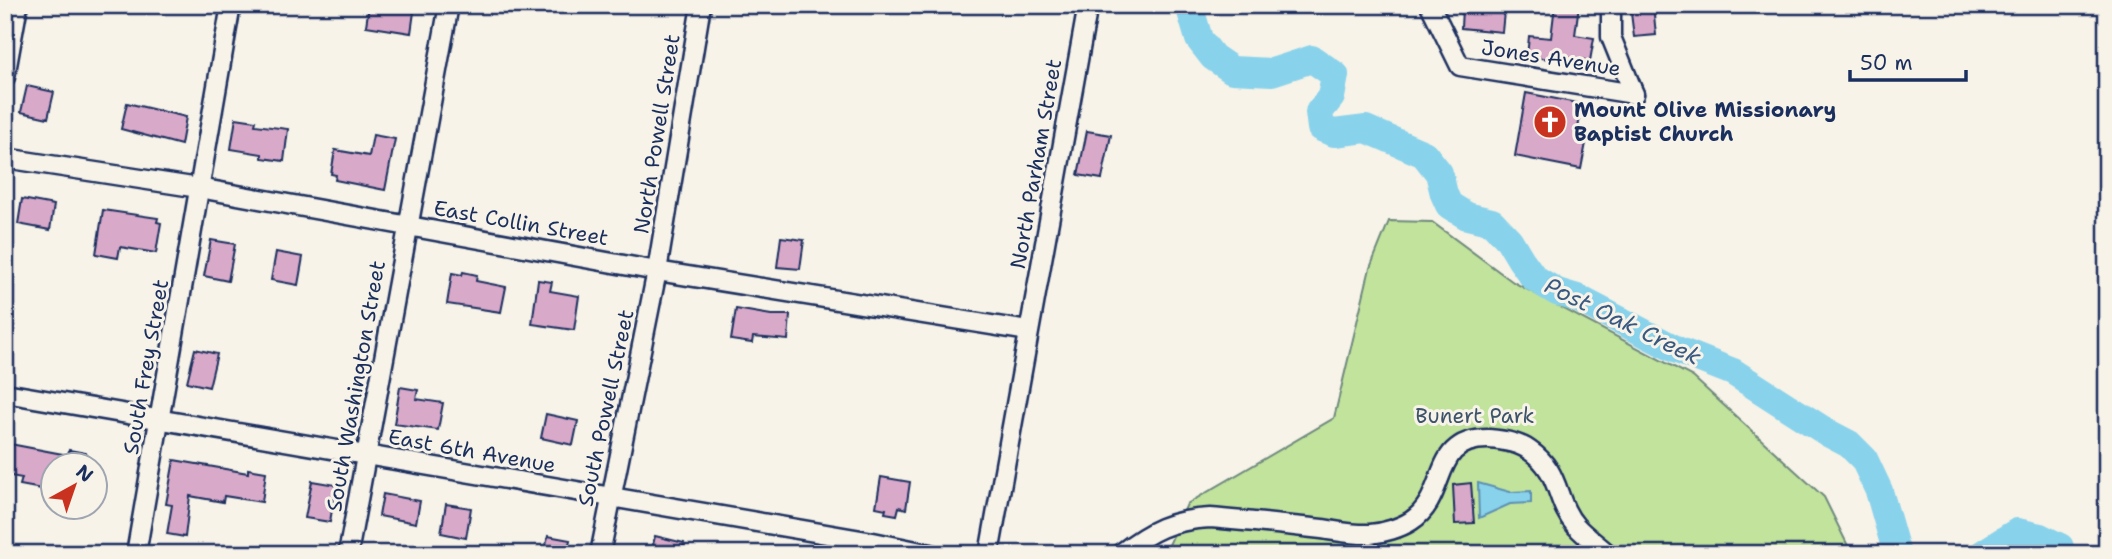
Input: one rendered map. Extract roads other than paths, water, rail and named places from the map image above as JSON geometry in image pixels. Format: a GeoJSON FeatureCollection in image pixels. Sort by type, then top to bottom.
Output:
{"type":"FeatureCollection","features":[{"type":"Feature","properties":{"kind":"street"},"geometry":{"type":"LineString","coordinates":[[5,77],[18,5]]}},
{"type":"Feature","properties":{"kind":"street","name":"South Frey Street"},"geometry":{"type":"LineString","coordinates":[[136,554],[231,5]]}},
{"type":"Feature","properties":{"kind":"street","name":"South Washington Street"},"geometry":{"type":"LineString","coordinates":[[348,554],[449,5]]}},
{"type":"Feature","properties":{"kind":"street","name":"North Powell Street"},"geometry":{"type":"LineString","coordinates":[[657,271],[701,5]]}},
{"type":"Feature","properties":{"kind":"street","name":"North Parham Street"},"geometry":{"type":"LineString","coordinates":[[989,554],[1088,5]]}},
{"type":"Feature","properties":{"kind":"street","name":"Jones Avenue"},"geometry":{"type":"LineString","coordinates":[[1430,5],[1460,66],[1634,94],[1611,37],[1611,5]]}},
{"type":"Feature","properties":{"kind":"street","name":"East Collin Street"},"geometry":{"type":"LineString","coordinates":[[5,158],[199,188],[657,271],[1028,331]]}},
{"type":"Feature","properties":{"kind":"street","name":"South Powell Street"},"geometry":{"type":"LineString","coordinates":[[600,554],[609,498],[657,271]]}},
{"type":"Feature","properties":{"kind":"street","name":"East 6th Avenue"},"geometry":{"type":"LineString","coordinates":[[5,393],[931,554]]}},
{"type":"Feature","properties":{"kind":"street"},"geometry":{"type":"LineString","coordinates":[[1120,554],[1148,533],[1189,519],[1210,517],[1370,534],[1401,526],[1413,520],[1422,510],[1439,482],[1443,463],[1453,452],[1469,440],[1492,439],[1517,444],[1539,457],[1554,477],[1575,526],[1608,554]]}},
{"type":"Feature","properties":{"kind":"water"},"geometry":{"type":"Polygon","coordinates":[[[1478,483],[1510,492],[1531,491],[1531,503],[1510,504],[1479,518],[1478,483]]]}},
{"type":"Feature","properties":{"kind":"waterway","name":"Post Oak Creek"},"geometry":{"type":"LineString","coordinates":[[1189,5],[1199,39],[1213,57],[1232,70],[1272,72],[1312,59],[1335,75],[1331,97],[1319,112],[1321,128],[1334,133],[1366,129],[1424,154],[1439,173],[1449,205],[1467,216],[1492,222],[1509,240],[1534,278],[1557,292],[1577,298],[1677,350],[1733,372],[1849,444],[1864,459],[1879,491],[1897,554]]}},
{"type":"Feature","properties":{"kind":"waterway","name":"Post Oak Creek"},"geometry":{"type":"LineString","coordinates":[[1982,554],[2017,532],[2040,537],[2060,547],[2062,554]]}},
{"type":"Feature","properties":{"kind":"place","name":"Mount Olive Missionary Baptist Church"},"geometry":{"type":"Point","coordinates":[1550,122]}},
{"type":"Feature","properties":{"kind":"park label","name":"Bunert Park"},"geometry":{"type":"Point","coordinates":[1475,416]}}]}
